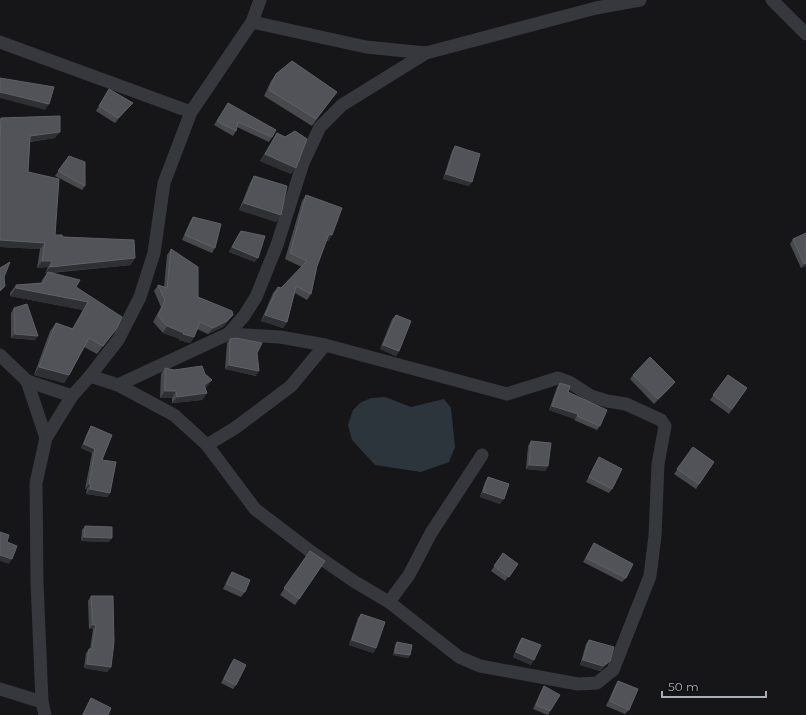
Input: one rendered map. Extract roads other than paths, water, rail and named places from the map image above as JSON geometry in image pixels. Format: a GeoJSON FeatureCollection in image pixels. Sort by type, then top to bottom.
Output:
{"type":"FeatureCollection","features":[{"type":"Feature","properties":{"kind":"street"},"geometry":{"type":"LineString","coordinates":[[0,689],[44,709],[37,582],[36,483],[46,438],[72,396],[90,376],[118,340],[140,297],[154,253],[164,183],[190,112],[252,22],[260,0]]}},
{"type":"Feature","properties":{"kind":"street"},"geometry":{"type":"LineString","coordinates":[[118,385],[228,334],[244,316],[256,297],[277,245],[303,163],[320,127],[342,105],[426,54],[596,4],[640,0]]}},
{"type":"Feature","properties":{"kind":"street"},"geometry":{"type":"LineString","coordinates":[[772,0],[806,34]]}},
{"type":"Feature","properties":{"kind":"street"},"geometry":{"type":"LineString","coordinates":[[252,22],[366,46],[426,54]]}},
{"type":"Feature","properties":{"kind":"street"},"geometry":{"type":"LineString","coordinates":[[0,42],[190,112]]}},
{"type":"Feature","properties":{"kind":"street"},"geometry":{"type":"LineString","coordinates":[[90,376],[118,385],[174,415],[207,445],[255,509],[310,551],[355,582],[389,602],[459,658],[480,666],[578,684],[597,683],[613,670],[650,576],[655,536],[658,464],[665,426],[661,420],[626,404],[607,402],[591,396],[569,382],[558,378],[507,394],[325,345],[280,337],[228,334]]}},
{"type":"Feature","properties":{"kind":"street"},"geometry":{"type":"LineString","coordinates":[[207,445],[235,428],[291,386],[325,345]]}},
{"type":"Feature","properties":{"kind":"street"},"geometry":{"type":"LineString","coordinates":[[0,355],[27,381],[72,396]]}},
{"type":"Feature","properties":{"kind":"street"},"geometry":{"type":"LineString","coordinates":[[27,381],[46,438]]}},
{"type":"Feature","properties":{"kind":"street"},"geometry":{"type":"LineString","coordinates":[[389,602],[409,575],[431,534],[482,454]]}}]}
